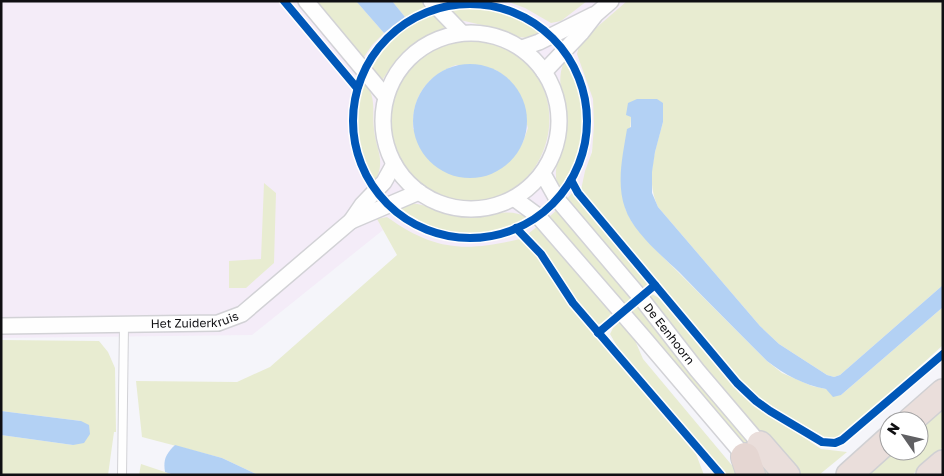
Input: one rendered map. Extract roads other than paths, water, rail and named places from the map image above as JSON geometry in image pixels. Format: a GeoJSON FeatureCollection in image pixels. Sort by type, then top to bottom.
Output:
{"type":"FeatureCollection","features":[{"type":"Feature","properties":{"kind":"highway"},"geometry":{"type":"LineString","coordinates":[[921,411],[943,392]]}},
{"type":"Feature","properties":{"kind":"highway"},"geometry":{"type":"LineString","coordinates":[[849,475],[879,448]]}},
{"type":"Feature","properties":{"kind":"highway"},"geometry":{"type":"LineString","coordinates":[[754,463],[787,475]]}},
{"type":"Feature","properties":{"kind":"highway"},"geometry":{"type":"LineString","coordinates":[[930,475],[943,463]]}},
{"type":"Feature","properties":{"kind":"street"},"geometry":{"type":"LineString","coordinates":[[306,1],[386,97]]}},
{"type":"Feature","properties":{"kind":"street"},"geometry":{"type":"LineString","coordinates":[[432,1],[462,33]]}},
{"type":"Feature","properties":{"kind":"street"},"geometry":{"type":"LineString","coordinates":[[544,72],[582,32],[596,14],[611,1]]}},
{"type":"Feature","properties":{"kind":"street"},"geometry":{"type":"LineString","coordinates":[[522,48],[539,42],[596,14]]}},
{"type":"Feature","properties":{"kind":"street"},"geometry":{"type":"LineString","coordinates":[[462,33],[486,33],[503,38],[522,48],[544,72],[550,84],[557,112],[555,142],[543,174],[532,187],[515,200],[492,207],[455,208],[419,192],[406,181],[390,159],[383,129],[386,97],[395,77],[408,61],[421,49],[434,41],[462,33]]}},
{"type":"Feature","properties":{"kind":"street","name":"Het Zuiderkruis"},"geometry":{"type":"LineString","coordinates":[[1,326],[124,326],[218,323],[242,314],[351,221],[362,204],[384,182],[394,164]]}},
{"type":"Feature","properties":{"kind":"street","name":"De Eenhoorn"},"geometry":{"type":"LineString","coordinates":[[543,174],[557,199],[641,298],[697,370],[754,463]]}},
{"type":"Feature","properties":{"kind":"street","name":"Het Zuiderkruis"},"geometry":{"type":"LineString","coordinates":[[351,221],[419,192]]}},
{"type":"Feature","properties":{"kind":"street","name":"De Eenhoorn"},"geometry":{"type":"LineString","coordinates":[[515,200],[538,216],[754,463]]}},
{"type":"Feature","properties":{"kind":"lane"},"geometry":{"type":"LineString","coordinates":[[122,475],[124,326]]}},
{"type":"Feature","properties":{"kind":"water"},"geometry":{"type":"Polygon","coordinates":[[[356,1],[392,1],[405,17],[384,33],[356,1]]]}},
{"type":"Feature","properties":{"kind":"water"},"geometry":{"type":"Polygon","coordinates":[[[470,64],[492,68],[510,81],[523,99],[527,121],[523,143],[510,161],[492,174],[470,178],[448,174],[430,161],[417,143],[413,121],[417,99],[430,81],[448,68],[470,64]]]}},
{"type":"Feature","properties":{"kind":"water"},"geometry":{"type":"Polygon","coordinates":[[[637,99],[657,99],[663,103],[663,122],[652,172],[652,193],[658,207],[760,326],[779,344],[827,375],[834,377],[840,375],[943,285],[943,307],[841,395],[833,397],[826,389],[802,382],[774,366],[648,243],[629,217],[622,198],[621,168],[627,129],[631,127],[631,117],[626,115],[628,103],[637,99]]]}},
{"type":"Feature","properties":{"kind":"water"},"geometry":{"type":"Polygon","coordinates":[[[1,411],[81,421],[89,425],[90,434],[84,443],[73,445],[1,435],[1,411]]]}},
{"type":"Feature","properties":{"kind":"water"},"geometry":{"type":"Polygon","coordinates":[[[175,445],[222,458],[258,475],[174,475],[165,472],[164,464],[166,457],[175,445]]]}}]}
